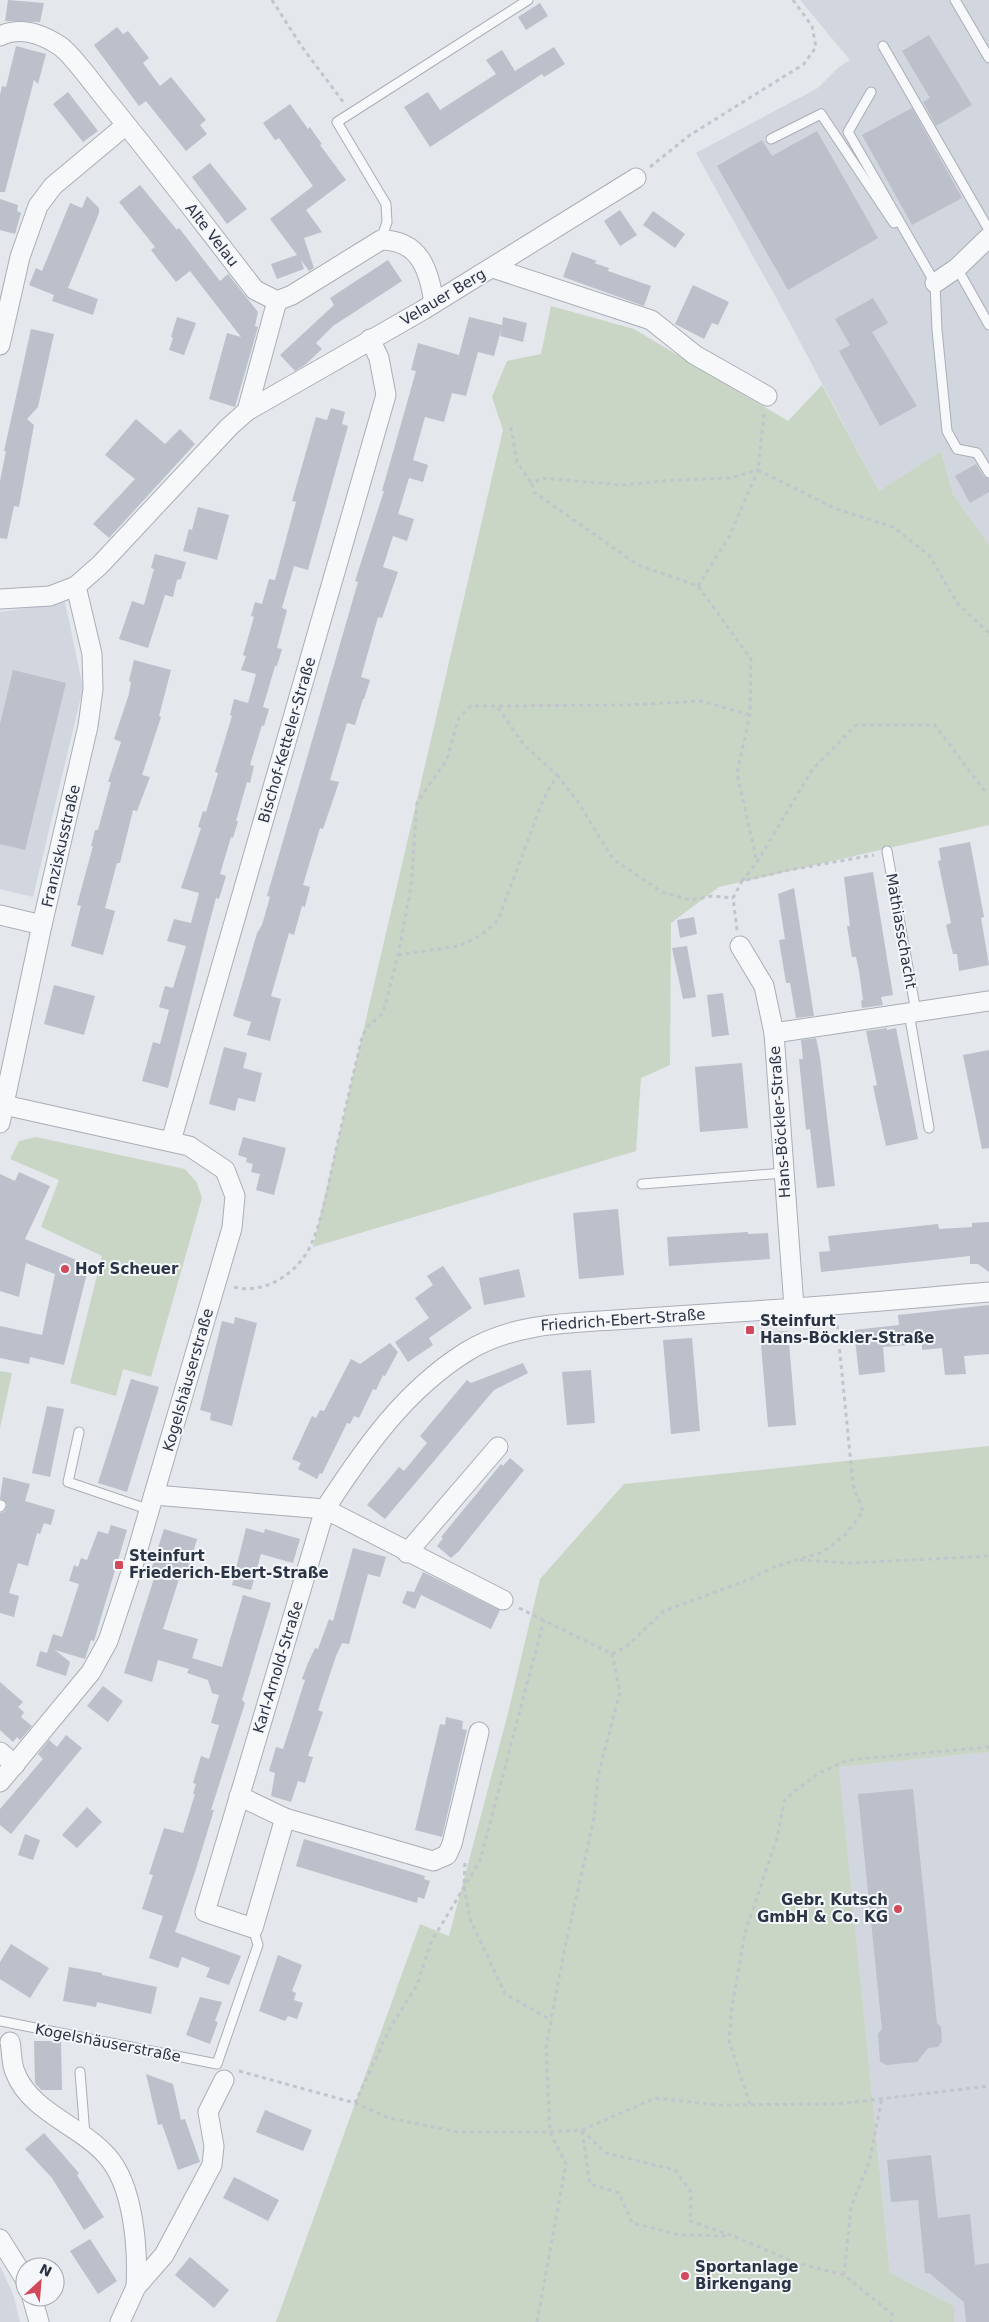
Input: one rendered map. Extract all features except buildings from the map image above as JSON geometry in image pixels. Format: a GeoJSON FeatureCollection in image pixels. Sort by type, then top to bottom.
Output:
{"type":"FeatureCollection","features":[{"type":"Feature","properties":{"kind":"street","name":"Alte Velau"},"geometry":{"type":"LineString","coordinates":[[0,36],[12,31],[28,32],[43,36],[62,48],[126,125],[256,290],[277,301]]}},
{"type":"Feature","properties":{"kind":"street"},"geometry":{"type":"LineString","coordinates":[[0,345],[20,257],[38,206],[53,186],[126,125]]}},
{"type":"Feature","properties":{"kind":"street","name":"Velauer Berg"},"geometry":{"type":"LineString","coordinates":[[0,600],[50,596],[76,586],[100,565],[229,427],[248,410],[493,268],[636,178]]}},
{"type":"Feature","properties":{"kind":"street"},"geometry":{"type":"LineString","coordinates":[[935,283],[957,268],[989,237]]}},
{"type":"Feature","properties":{"kind":"street"},"geometry":{"type":"LineString","coordinates":[[248,410],[277,301],[292,295],[381,240],[392,240],[406,246],[419,256],[430,280],[434,303]]}},
{"type":"Feature","properties":{"kind":"street"},"geometry":{"type":"LineString","coordinates":[[493,268],[651,320],[695,355],[767,396]]}},
{"type":"Feature","properties":{"kind":"street","name":"Bischof-Ketteler-Straße"},"geometry":{"type":"LineString","coordinates":[[171,1141],[386,395],[379,358],[370,339]]}},
{"type":"Feature","properties":{"kind":"street","name":"Franziskusstraße"},"geometry":{"type":"LineString","coordinates":[[2,1114],[42,925],[88,726],[93,689],[92,654],[76,586]]}},
{"type":"Feature","properties":{"kind":"street"},"geometry":{"type":"LineString","coordinates":[[0,915],[42,925]]}},
{"type":"Feature","properties":{"kind":"street","name":"Hans-Böckler-Straße"},"geometry":{"type":"LineString","coordinates":[[740,946],[764,986],[774,1033],[794,1307]]}},
{"type":"Feature","properties":{"kind":"street"},"geometry":{"type":"LineString","coordinates":[[774,1033],[989,1001]]}},
{"type":"Feature","properties":{"kind":"street","name":"Kogelshäuserstraße"},"geometry":{"type":"LineString","coordinates":[[0,1782],[91,1672],[108,1641],[152,1503],[232,1228],[235,1196],[225,1170],[189,1146],[171,1141],[2,1114]]}},
{"type":"Feature","properties":{"kind":"street","name":"Friedrich-Ebert-Straße"},"geometry":{"type":"LineString","coordinates":[[325,1509],[369,1442],[387,1421],[440,1371],[467,1352],[490,1341],[534,1326],[989,1292]]}},
{"type":"Feature","properties":{"kind":"street"},"geometry":{"type":"LineString","coordinates":[[407,1552],[498,1448]]}},
{"type":"Feature","properties":{"kind":"street"},"geometry":{"type":"LineString","coordinates":[[152,1503],[325,1509],[503,1600]]}},
{"type":"Feature","properties":{"kind":"street","name":"Karl-Arnold-Straße"},"geometry":{"type":"LineString","coordinates":[[253,1928],[205,1912],[325,1509]]}},
{"type":"Feature","properties":{"kind":"street"},"geometry":{"type":"LineString","coordinates":[[239,1796],[285,1818],[433,1861],[446,1855],[452,1844],[479,1732]]}},
{"type":"Feature","properties":{"kind":"street"},"geometry":{"type":"LineString","coordinates":[[0,1752],[15,1765]]}},
{"type":"Feature","properties":{"kind":"street"},"geometry":{"type":"LineString","coordinates":[[253,1928],[285,1818]]}},
{"type":"Feature","properties":{"kind":"street"},"geometry":{"type":"LineString","coordinates":[[10,2042],[15,2072],[28,2092],[47,2111],[108,2156],[121,2179],[130,2208],[138,2260],[136,2287]]}},
{"type":"Feature","properties":{"kind":"street"},"geometry":{"type":"LineString","coordinates":[[120,2322],[136,2287],[164,2254],[212,2165],[214,2146],[208,2112],[220,2072]]}},
{"type":"Feature","properties":{"kind":"street"},"geometry":{"type":"LineString","coordinates":[[0,2239],[15,2263]]}},
{"type":"Feature","properties":{"kind":"street"},"geometry":{"type":"LineString","coordinates":[[35,2307],[39,2322]]}},
{"type":"Feature","properties":{"kind":"lane"},"geometry":{"type":"LineString","coordinates":[[381,240],[387,222],[386,204],[337,122],[528,0]]}},
{"type":"Feature","properties":{"kind":"lane"},"geometry":{"type":"LineString","coordinates":[[955,0],[989,58]]}},
{"type":"Feature","properties":{"kind":"lane"},"geometry":{"type":"LineString","coordinates":[[883,46],[989,230]]}},
{"type":"Feature","properties":{"kind":"lane"},"geometry":{"type":"LineString","coordinates":[[871,92],[848,132],[935,283],[937,330],[947,431],[957,449],[977,453],[989,473]]}},
{"type":"Feature","properties":{"kind":"lane"},"geometry":{"type":"LineString","coordinates":[[771,139],[821,114],[935,283]]}},
{"type":"Feature","properties":{"kind":"lane"},"geometry":{"type":"LineString","coordinates":[[957,268],[989,324]]}},
{"type":"Feature","properties":{"kind":"lane","name":"Mathiasschacht"},"geometry":{"type":"LineString","coordinates":[[887,851],[929,1128]]}},
{"type":"Feature","properties":{"kind":"lane"},"geometry":{"type":"LineString","coordinates":[[642,1184],[784,1173]]}},
{"type":"Feature","properties":{"kind":"lane"},"geometry":{"type":"LineString","coordinates":[[79,1432],[68,1482],[152,1503]]}},
{"type":"Feature","properties":{"kind":"lane"},"geometry":{"type":"LineString","coordinates":[[220,2072],[258,1945],[253,1928]]}},
{"type":"Feature","properties":{"kind":"lane","name":"Kogelshäuserstraße"},"geometry":{"type":"LineString","coordinates":[[0,2020],[220,2072]]}},
{"type":"Feature","properties":{"kind":"lane"},"geometry":{"type":"LineString","coordinates":[[80,2072],[86,2138]]}},
{"type":"Feature","properties":{"kind":"path"},"geometry":{"type":"LineString","coordinates":[[272,0],[302,47],[352,113]]}},
{"type":"Feature","properties":{"kind":"path"},"geometry":{"type":"LineString","coordinates":[[636,178],[690,135],[804,64],[816,46],[812,26],[793,0]]}},
{"type":"Feature","properties":{"kind":"path"},"geometry":{"type":"LineString","coordinates":[[698,586],[730,535],[758,470],[767,396]]}},
{"type":"Feature","properties":{"kind":"path"},"geometry":{"type":"LineString","coordinates":[[511,427],[518,462],[532,484],[534,492],[638,565],[698,586],[751,659],[750,715],[738,773],[757,862]]}},
{"type":"Feature","properties":{"kind":"path"},"geometry":{"type":"LineString","coordinates":[[532,484],[541,478],[621,485],[730,478],[758,470],[834,508],[893,527],[929,555],[957,602],[989,633]]}},
{"type":"Feature","properties":{"kind":"path"},"geometry":{"type":"LineString","coordinates":[[216,1283],[244,1290],[258,1289],[274,1283],[281,1280],[310,1246],[326,1194],[362,1038],[367,1027],[382,1013],[398,955],[412,887],[417,803],[448,759],[459,717],[471,706],[628,705],[701,701],[750,715]]}},
{"type":"Feature","properties":{"kind":"path"},"geometry":{"type":"LineString","coordinates":[[497,706],[523,744],[557,775],[578,802],[613,859],[662,892],[691,900],[712,896],[732,898]]}},
{"type":"Feature","properties":{"kind":"path"},"geometry":{"type":"LineString","coordinates":[[740,946],[732,898],[757,862],[812,770],[856,725],[935,725],[983,789],[989,792]]}},
{"type":"Feature","properties":{"kind":"path"},"geometry":{"type":"LineString","coordinates":[[398,955],[459,946],[481,935],[498,920],[543,800],[557,775]]}},
{"type":"Feature","properties":{"kind":"path"},"geometry":{"type":"LineString","coordinates":[[742,881],[789,870],[866,858],[887,851]]}},
{"type":"Feature","properties":{"kind":"path"},"geometry":{"type":"LineString","coordinates":[[612,1654],[627,1646],[664,1611],[744,1581],[774,1567],[823,1552],[846,1534],[863,1511],[852,1485],[836,1304]]}},
{"type":"Feature","properties":{"kind":"path"},"geometry":{"type":"LineString","coordinates":[[796,1560],[850,1563],[989,1556]]}},
{"type":"Feature","properties":{"kind":"path"},"geometry":{"type":"LineString","coordinates":[[503,1600],[612,1654]]}},
{"type":"Feature","properties":{"kind":"path"},"geometry":{"type":"LineString","coordinates":[[537,2322],[566,2164],[550,2132],[546,2047],[594,1818],[598,1776],[620,1692],[612,1654]]}},
{"type":"Feature","properties":{"kind":"path"},"geometry":{"type":"LineString","coordinates":[[750,2104],[729,2041],[732,2006],[744,1933],[777,1838],[785,1799],[819,1773],[848,1760],[989,1747]]}},
{"type":"Feature","properties":{"kind":"path"},"geometry":{"type":"LineString","coordinates":[[465,1862],[464,1887],[470,1919],[505,1994],[551,2020]]}},
{"type":"Feature","properties":{"kind":"path"},"geometry":{"type":"LineString","coordinates":[[220,2072],[355,2103],[388,2118],[458,2132],[582,2130],[655,2098],[716,2105],[837,2104],[989,2086]]}},
{"type":"Feature","properties":{"kind":"path"},"geometry":{"type":"LineString","coordinates":[[844,2275],[851,2207],[869,2163],[882,2098]]}},
{"type":"Feature","properties":{"kind":"path"},"geometry":{"type":"LineString","coordinates":[[582,2130],[606,2153],[674,2170],[691,2192],[690,2221],[733,2236],[797,2263],[844,2275],[892,2314],[891,2322]]}},
{"type":"Feature","properties":{"kind":"path"},"geometry":{"type":"LineString","coordinates":[[582,2130],[590,2184],[618,2193],[632,2223],[678,2235],[733,2236]]}},
{"type":"Feature","properties":{"kind":"shaded area"},"geometry":{"type":"Polygon","coordinates":[[[800,0],[989,0],[989,545],[953,494],[941,451],[879,491],[790,323],[696,153],[818,88],[839,67],[850,60],[800,0]]]}},
{"type":"Feature","properties":{"kind":"shaded area"},"geometry":{"type":"Polygon","coordinates":[[[65,602],[83,688],[33,897],[0,889],[0,612],[65,602]]]}},
{"type":"Feature","properties":{"kind":"shaded area"},"geometry":{"type":"Polygon","coordinates":[[[989,1752],[989,2322],[954,2322],[954,2306],[890,2273],[839,1767],[989,1752]]]}},
{"type":"Feature","properties":{"kind":"shaded area"},"geometry":{"type":"Polygon","coordinates":[[[0,2266],[13,2294],[20,2322],[0,2322],[0,2266]]]}},
{"type":"Feature","properties":{"kind":"green space"},"geometry":{"type":"Polygon","coordinates":[[[551,306],[634,329],[788,421],[822,385],[879,491],[941,451],[953,494],[989,545],[989,825],[719,887],[671,923],[670,1065],[641,1078],[636,1151],[313,1247],[503,430],[492,397],[507,361],[541,354],[551,306]]]}},
{"type":"Feature","properties":{"kind":"green space"},"geometry":{"type":"Polygon","coordinates":[[[36,1137],[185,1169],[197,1183],[202,1198],[151,1377],[123,1369],[116,1396],[70,1383],[102,1256],[41,1227],[59,1180],[10,1159],[19,1141],[36,1137]]]}},
{"type":"Feature","properties":{"kind":"green space"},"geometry":{"type":"Polygon","coordinates":[[[0,1371],[12,1373],[0,1428],[0,1371]]]}},
{"type":"Feature","properties":{"kind":"green space"},"geometry":{"type":"Polygon","coordinates":[[[989,1446],[989,1752],[839,1767],[890,2273],[954,2306],[954,2322],[276,2322],[420,1924],[449,1936],[508,1713],[540,1579],[624,1484],[989,1446]]]}},
{"type":"Feature","properties":{"kind":"place","name":"Hof Scheuer"},"geometry":{"type":"Point","coordinates":[65,1269]}},
{"type":"Feature","properties":{"kind":"place","name":"Steinfurt Hans-Böckler-Straße"},"geometry":{"type":"Point","coordinates":[750,1330]}},
{"type":"Feature","properties":{"kind":"place","name":"Steinfurt Friederich-Ebert-Straße"},"geometry":{"type":"Point","coordinates":[119,1565]}},
{"type":"Feature","properties":{"kind":"place","name":"Gebr. Kutsch GmbH & Co. KG"},"geometry":{"type":"Point","coordinates":[898,1909]}},
{"type":"Feature","properties":{"kind":"place","name":"Sportanlage Birkengang"},"geometry":{"type":"Point","coordinates":[685,2276]}}]}
